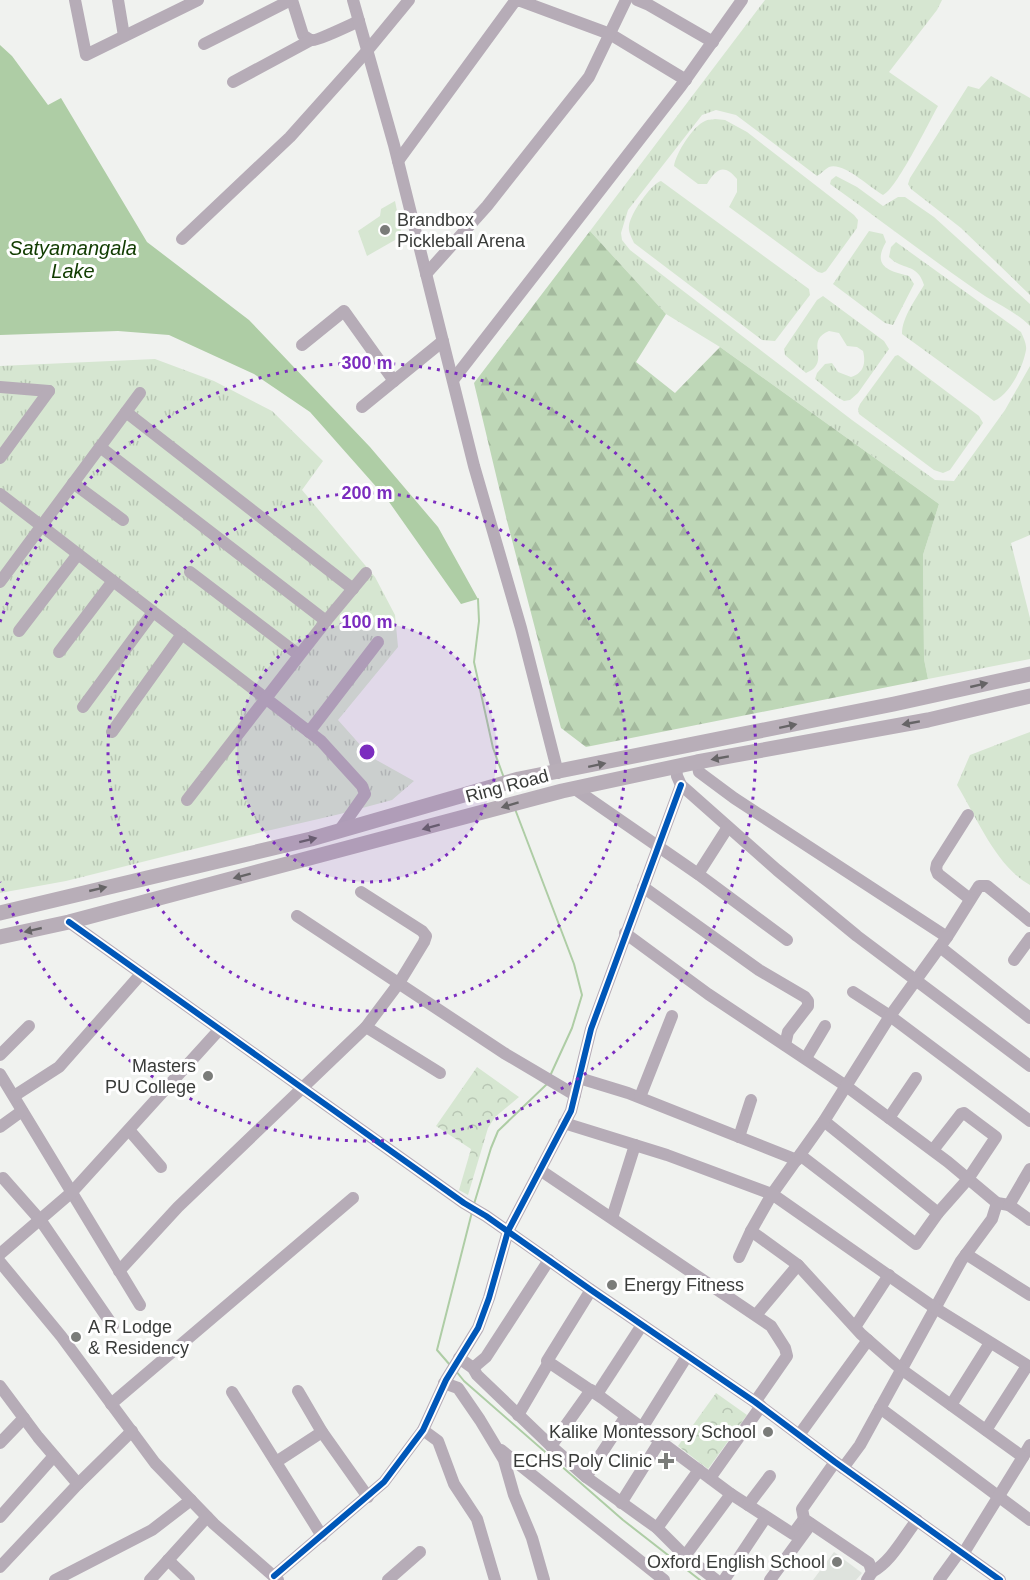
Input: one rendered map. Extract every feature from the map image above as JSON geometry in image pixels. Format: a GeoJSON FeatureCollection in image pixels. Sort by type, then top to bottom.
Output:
{"type":"FeatureCollection","features":[{"type":"Feature","properties":{"kind":"main road","name":"Ring Road"},"geometry":{"type":"LineString","coordinates":[[0,913],[339,831],[519,779],[894,704],[1030,674]]}},
{"type":"Feature","properties":{"kind":"main road","name":"Ring Road"},"geometry":{"type":"LineString","coordinates":[[0,938],[487,812],[532,798],[676,766],[928,720],[1030,696]]}},
{"type":"Feature","properties":{"kind":"main road"},"geometry":{"type":"LineString","coordinates":[[558,773],[569,790]]}},
{"type":"Feature","properties":{"kind":"main road"},"geometry":{"type":"LineString","coordinates":[[63,898],[69,922]]}},
{"type":"Feature","properties":{"kind":"street"},"geometry":{"type":"LineString","coordinates":[[75,0],[86,55],[198,0]]}},
{"type":"Feature","properties":{"kind":"street"},"geometry":{"type":"LineString","coordinates":[[118,0],[124,36]]}},
{"type":"Feature","properties":{"kind":"street"},"geometry":{"type":"LineString","coordinates":[[204,44],[292,0],[303,35],[311,40]]}},
{"type":"Feature","properties":{"kind":"street"},"geometry":{"type":"LineString","coordinates":[[353,0],[398,161],[453,380],[558,773]]}},
{"type":"Feature","properties":{"kind":"street"},"geometry":{"type":"LineString","coordinates":[[182,239],[290,136],[367,51],[409,0]]}},
{"type":"Feature","properties":{"kind":"street"},"geometry":{"type":"LineString","coordinates":[[426,274],[488,206],[589,77],[626,0]]}},
{"type":"Feature","properties":{"kind":"street"},"geometry":{"type":"LineString","coordinates":[[637,0],[713,42]]}},
{"type":"Feature","properties":{"kind":"street"},"geometry":{"type":"LineString","coordinates":[[398,161],[515,1],[521,1],[610,34],[686,80]]}},
{"type":"Feature","properties":{"kind":"street"},"geometry":{"type":"LineString","coordinates":[[453,380],[686,80],[713,42],[736,2]]}},
{"type":"Feature","properties":{"kind":"street"},"geometry":{"type":"LineString","coordinates":[[233,82],[311,40],[320,40],[339,28],[359,21]]}},
{"type":"Feature","properties":{"kind":"street"},"geometry":{"type":"LineString","coordinates":[[302,345],[344,311],[394,381]]}},
{"type":"Feature","properties":{"kind":"street"},"geometry":{"type":"LineString","coordinates":[[362,407],[443,341]]}},
{"type":"Feature","properties":{"kind":"street"},"geometry":{"type":"LineString","coordinates":[[0,387],[49,391],[0,458]]}},
{"type":"Feature","properties":{"kind":"street"},"geometry":{"type":"LineString","coordinates":[[0,582],[141,393]]}},
{"type":"Feature","properties":{"kind":"street"},"geometry":{"type":"LineString","coordinates":[[126,412],[353,589]]}},
{"type":"Feature","properties":{"kind":"street"},"geometry":{"type":"LineString","coordinates":[[100,447],[326,621]]}},
{"type":"Feature","properties":{"kind":"street"},"geometry":{"type":"LineString","coordinates":[[73,483],[123,520]]}},
{"type":"Feature","properties":{"kind":"street"},"geometry":{"type":"LineString","coordinates":[[0,494],[321,741],[362,786],[365,794],[339,831]]}},
{"type":"Feature","properties":{"kind":"street"},"geometry":{"type":"LineString","coordinates":[[19,631],[78,554]]}},
{"type":"Feature","properties":{"kind":"street"},"geometry":{"type":"LineString","coordinates":[[190,572],[299,655]]}},
{"type":"Feature","properties":{"kind":"street"},"geometry":{"type":"LineString","coordinates":[[188,800],[299,655],[366,573]]}},
{"type":"Feature","properties":{"kind":"street"},"geometry":{"type":"LineString","coordinates":[[59,652],[113,581]]}},
{"type":"Feature","properties":{"kind":"street"},"geometry":{"type":"LineString","coordinates":[[83,707],[153,612]]}},
{"type":"Feature","properties":{"kind":"street"},"geometry":{"type":"LineString","coordinates":[[112,732],[182,634]]}},
{"type":"Feature","properties":{"kind":"street"},"geometry":{"type":"LineString","coordinates":[[309,732],[378,642]]}},
{"type":"Feature","properties":{"kind":"street"},"geometry":{"type":"LineString","coordinates":[[697,762],[699,772],[944,942],[1028,1012]]}},
{"type":"Feature","properties":{"kind":"street"},"geometry":{"type":"LineString","coordinates":[[676,766],[681,785],[777,870],[857,936],[1030,1066]]}},
{"type":"Feature","properties":{"kind":"street"},"geometry":{"type":"LineString","coordinates":[[0,1262],[61,1336],[155,1463],[207,1517],[276,1578],[384,1482],[423,1430],[445,1382],[481,1318],[508,1231],[571,1112],[591,1029],[681,785]]}},
{"type":"Feature","properties":{"kind":"street"},"geometry":{"type":"LineString","coordinates":[[569,790],[658,846],[787,940]]}},
{"type":"Feature","properties":{"kind":"street"},"geometry":{"type":"LineString","coordinates":[[968,815],[936,869],[938,874],[970,899]]}},
{"type":"Feature","properties":{"kind":"street"},"geometry":{"type":"LineString","coordinates":[[698,874],[728,827]]}},
{"type":"Feature","properties":{"kind":"street"},"geometry":{"type":"LineString","coordinates":[[643,886],[759,970],[806,997],[808,1006],[791,1026],[785,1044]]}},
{"type":"Feature","properties":{"kind":"street"},"geometry":{"type":"LineString","coordinates":[[739,1257],[772,1194],[824,1121],[890,1016],[944,942],[979,886],[987,886],[1030,921]]}},
{"type":"Feature","properties":{"kind":"street"},"geometry":{"type":"LineString","coordinates":[[119,1271],[178,1207],[366,1027],[399,983],[426,936],[422,931],[361,892]]}},
{"type":"Feature","properties":{"kind":"street"},"geometry":{"type":"LineString","coordinates":[[297,916],[575,1095]]}},
{"type":"Feature","properties":{"kind":"street"},"geometry":{"type":"LineString","coordinates":[[69,922],[301,1089],[758,1404],[998,1579]]}},
{"type":"Feature","properties":{"kind":"street"},"geometry":{"type":"LineString","coordinates":[[625,933],[708,994],[846,1086],[1003,1204],[1030,1220]]}},
{"type":"Feature","properties":{"kind":"street"},"geometry":{"type":"LineString","coordinates":[[1014,960],[1030,938]]}},
{"type":"Feature","properties":{"kind":"street"},"geometry":{"type":"LineString","coordinates":[[14,1096],[59,1067],[141,974]]}},
{"type":"Feature","properties":{"kind":"street"},"geometry":{"type":"LineString","coordinates":[[853,992],[890,1016],[1030,1121]]}},
{"type":"Feature","properties":{"kind":"street"},"geometry":{"type":"LineString","coordinates":[[640,1097],[672,1016]]}},
{"type":"Feature","properties":{"kind":"street"},"geometry":{"type":"LineString","coordinates":[[0,1054],[29,1026]]}},
{"type":"Feature","properties":{"kind":"street"},"geometry":{"type":"LineString","coordinates":[[806,1058],[825,1026]]}},
{"type":"Feature","properties":{"kind":"street"},"geometry":{"type":"LineString","coordinates":[[366,1027],[440,1073]]}},
{"type":"Feature","properties":{"kind":"street"},"geometry":{"type":"LineString","coordinates":[[0,1254],[72,1192],[219,1030]]}},
{"type":"Feature","properties":{"kind":"street"},"geometry":{"type":"LineString","coordinates":[[0,1074],[140,1305]]}},
{"type":"Feature","properties":{"kind":"street"},"geometry":{"type":"LineString","coordinates":[[579,1078],[640,1097],[739,1137],[798,1157],[916,1244],[938,1214],[969,1179],[995,1141],[994,1134],[964,1113],[933,1150]]}},
{"type":"Feature","properties":{"kind":"street"},"geometry":{"type":"LineString","coordinates":[[889,1118],[916,1078]]}},
{"type":"Feature","properties":{"kind":"street"},"geometry":{"type":"LineString","coordinates":[[739,1137],[752,1100]]}},
{"type":"Feature","properties":{"kind":"street"},"geometry":{"type":"LineString","coordinates":[[0,1127],[22,1111]]}},
{"type":"Feature","properties":{"kind":"street"},"geometry":{"type":"LineString","coordinates":[[824,1121],[938,1214]]}},
{"type":"Feature","properties":{"kind":"street"},"geometry":{"type":"LineString","coordinates":[[564,1124],[635,1145],[772,1194],[935,1308],[1029,1367],[986,1430]]}},
{"type":"Feature","properties":{"kind":"street"},"geometry":{"type":"LineString","coordinates":[[129,1130],[161,1167]]}},
{"type":"Feature","properties":{"kind":"street"},"geometry":{"type":"LineString","coordinates":[[612,1218],[635,1145]]}},
{"type":"Feature","properties":{"kind":"street"},"geometry":{"type":"LineString","coordinates":[[869,1576],[869,1563],[808,1522],[802,1509],[860,1444],[966,1254],[1030,1169]]}},
{"type":"Feature","properties":{"kind":"street"},"geometry":{"type":"LineString","coordinates":[[540,1170],[756,1315],[771,1326],[785,1348],[787,1356],[710,1478]]}},
{"type":"Feature","properties":{"kind":"street"},"geometry":{"type":"LineString","coordinates":[[3,1178],[41,1221],[113,1326]]}},
{"type":"Feature","properties":{"kind":"street"},"geometry":{"type":"LineString","coordinates":[[111,1404],[353,1198]]}},
{"type":"Feature","properties":{"kind":"street"},"geometry":{"type":"LineString","coordinates":[[751,1231],[798,1265],[855,1327],[901,1369],[1023,1457]]}},
{"type":"Feature","properties":{"kind":"street"},"geometry":{"type":"LineString","coordinates":[[966,1254],[1030,1295]]}},
{"type":"Feature","properties":{"kind":"street"},"geometry":{"type":"LineString","coordinates":[[473,1368],[486,1357],[549,1260]]}},
{"type":"Feature","properties":{"kind":"street"},"geometry":{"type":"LineString","coordinates":[[756,1315],[798,1265]]}},
{"type":"Feature","properties":{"kind":"street"},"geometry":{"type":"LineString","coordinates":[[0,1283],[11,1275]]}},
{"type":"Feature","properties":{"kind":"street"},"geometry":{"type":"LineString","coordinates":[[855,1327],[889,1275]]}},
{"type":"Feature","properties":{"kind":"street"},"geometry":{"type":"LineString","coordinates":[[518,1415],[549,1362],[547,1361],[591,1290]]}},
{"type":"Feature","properties":{"kind":"street"},"geometry":{"type":"LineString","coordinates":[[551,1446],[594,1392],[642,1325]]}},
{"type":"Feature","properties":{"kind":"street"},"geometry":{"type":"LineString","coordinates":[[799,1435],[868,1340]]}},
{"type":"Feature","properties":{"kind":"street"},"geometry":{"type":"LineString","coordinates":[[951,1406],[990,1343]]}},
{"type":"Feature","properties":{"kind":"street"},"geometry":{"type":"LineString","coordinates":[[642,1428],[687,1356]]}},
{"type":"Feature","properties":{"kind":"street"},"geometry":{"type":"LineString","coordinates":[[458,1359],[473,1368],[477,1375],[518,1415],[586,1477],[657,1528],[685,1556],[716,1580]]}},
{"type":"Feature","properties":{"kind":"street"},"geometry":{"type":"LineString","coordinates":[[549,1362],[594,1392],[730,1494],[793,1534],[808,1522]]}},
{"type":"Feature","properties":{"kind":"street"},"geometry":{"type":"LineString","coordinates":[[445,1382],[458,1389],[498,1448],[545,1579]]}},
{"type":"Feature","properties":{"kind":"street"},"geometry":{"type":"LineString","coordinates":[[0,1386],[78,1484]]}},
{"type":"Feature","properties":{"kind":"street"},"geometry":{"type":"LineString","coordinates":[[298,1391],[322,1431],[368,1497]]}},
{"type":"Feature","properties":{"kind":"street"},"geometry":{"type":"LineString","coordinates":[[232,1392],[322,1536]]}},
{"type":"Feature","properties":{"kind":"street"},"geometry":{"type":"LineString","coordinates":[[880,1408],[1030,1520]]}},
{"type":"Feature","properties":{"kind":"street"},"geometry":{"type":"LineString","coordinates":[[586,1477],[626,1416]]}},
{"type":"Feature","properties":{"kind":"street"},"geometry":{"type":"LineString","coordinates":[[0,1443],[24,1418]]}},
{"type":"Feature","properties":{"kind":"street"},"geometry":{"type":"LineString","coordinates":[[423,1430],[438,1441],[454,1484],[477,1519],[495,1580]]}},
{"type":"Feature","properties":{"kind":"street"},"geometry":{"type":"LineString","coordinates":[[0,1567],[78,1484],[132,1431]]}},
{"type":"Feature","properties":{"kind":"street"},"geometry":{"type":"LineString","coordinates":[[276,1462],[322,1431]]}},
{"type":"Feature","properties":{"kind":"street"},"geometry":{"type":"LineString","coordinates":[[621,1503],[660,1441]]}},
{"type":"Feature","properties":{"kind":"street"},"geometry":{"type":"LineString","coordinates":[[939,1580],[999,1496],[1030,1445]]}},
{"type":"Feature","properties":{"kind":"street"},"geometry":{"type":"LineString","coordinates":[[498,1448],[664,1580]]}},
{"type":"Feature","properties":{"kind":"street"},"geometry":{"type":"LineString","coordinates":[[0,1517],[54,1456]]}},
{"type":"Feature","properties":{"kind":"street"},"geometry":{"type":"LineString","coordinates":[[657,1528],[699,1470]]}},
{"type":"Feature","properties":{"kind":"street"},"geometry":{"type":"LineString","coordinates":[[748,1505],[770,1476]]}},
{"type":"Feature","properties":{"kind":"street"},"geometry":{"type":"LineString","coordinates":[[685,1556],[730,1494]]}},
{"type":"Feature","properties":{"kind":"street"},"geometry":{"type":"LineString","coordinates":[[55,1580],[152,1530],[191,1500]]}},
{"type":"Feature","properties":{"kind":"street"},"geometry":{"type":"LineString","coordinates":[[150,1580],[207,1517]]}},
{"type":"Feature","properties":{"kind":"street"},"geometry":{"type":"LineString","coordinates":[[724,1580],[766,1517]]}},
{"type":"Feature","properties":{"kind":"street"},"geometry":{"type":"LineString","coordinates":[[869,1576],[887,1561],[916,1520]]}},
{"type":"Feature","properties":{"kind":"street"},"geometry":{"type":"LineString","coordinates":[[770,1580],[808,1522]]}},
{"type":"Feature","properties":{"kind":"street"},"geometry":{"type":"LineString","coordinates":[[388,1580],[420,1552]]}},
{"type":"Feature","properties":{"kind":"street"},"geometry":{"type":"LineString","coordinates":[[168,1560],[189,1580]]}},
{"type":"Feature","properties":{"kind":"shaded area","name":"Oxford English School"},"geometry":{"type":"Polygon","coordinates":[[[834,1552],[862,1573],[856,1580],[813,1580],[834,1552]]]}},
{"type":"Feature","properties":{"kind":"green space"},"geometry":{"type":"Polygon","coordinates":[[[765,0],[942,0],[937,10],[889,72],[938,106],[904,169],[883,195],[842,168],[829,167],[817,176],[736,115],[716,110],[702,115],[628,210],[621,233],[622,240],[630,250],[678,287],[852,420],[935,480],[954,481],[1005,410],[1030,366],[1030,535],[1011,543],[1030,618],[1030,659],[928,679],[924,659],[923,555],[939,504],[720,347],[666,314],[590,231],[765,0]]]}},
{"type":"Feature","properties":{"kind":"green space"},"geometry":{"type":"Polygon","coordinates":[[[991,76],[1030,98],[1030,295],[961,228],[911,189],[908,184],[968,86],[979,89],[991,76]]]}},
{"type":"Feature","properties":{"kind":"green space"},"geometry":{"type":"Polygon","coordinates":[[[706,120],[725,120],[747,132],[858,220],[857,228],[826,271],[818,272],[729,207],[737,192],[737,179],[728,171],[720,170],[707,184],[698,184],[674,166],[682,147],[695,128],[706,120]]]}},
{"type":"Feature","properties":{"kind":"green space"},"geometry":{"type":"Polygon","coordinates":[[[836,176],[857,187],[883,206],[898,197],[905,197],[934,217],[1030,304],[1030,326],[1017,315],[983,295],[830,184],[836,176]]]}},
{"type":"Feature","properties":{"kind":"green space"},"geometry":{"type":"Polygon","coordinates":[[[661,181],[809,289],[810,295],[775,341],[762,340],[634,243],[629,228],[633,214],[647,193],[661,181]]]}},
{"type":"Feature","properties":{"kind":"green space"},"geometry":{"type":"Polygon","coordinates":[[[395,201],[402,236],[367,256],[358,231],[380,216],[381,209],[395,201]]]}},
{"type":"Feature","properties":{"kind":"green space"},"geometry":{"type":"Polygon","coordinates":[[[590,231],[666,314],[636,362],[675,393],[720,347],[939,504],[923,555],[924,659],[928,679],[586,747],[561,728],[474,383],[590,231]]]}},
{"type":"Feature","properties":{"kind":"green space"},"geometry":{"type":"Polygon","coordinates":[[[869,231],[883,234],[886,242],[881,257],[884,266],[909,276],[914,284],[893,325],[885,323],[833,284],[869,231]]]}},
{"type":"Feature","properties":{"kind":"green space"},"geometry":{"type":"Polygon","coordinates":[[[896,242],[1021,332],[1026,350],[1019,372],[1005,392],[994,401],[902,334],[907,315],[924,285],[917,273],[889,257],[891,247],[896,242]]]}},
{"type":"Feature","properties":{"kind":"green space"},"geometry":{"type":"Polygon","coordinates":[[[823,296],[884,341],[889,349],[858,393],[850,400],[844,401],[837,397],[815,379],[825,364],[832,363],[838,372],[851,377],[859,373],[863,367],[863,351],[857,347],[847,346],[839,333],[829,331],[822,335],[818,343],[818,362],[806,373],[785,355],[784,349],[817,300],[823,296]]]}},
{"type":"Feature","properties":{"kind":"green space"},"geometry":{"type":"Polygon","coordinates":[[[898,355],[979,416],[983,423],[950,470],[943,473],[934,470],[859,414],[860,404],[898,355]]]}},
{"type":"Feature","properties":{"kind":"green space"},"geometry":{"type":"Polygon","coordinates":[[[155,359],[214,381],[272,411],[323,461],[302,490],[375,577],[395,615],[398,647],[338,720],[371,757],[414,781],[392,800],[66,881],[0,893],[0,366],[155,359]]]}},
{"type":"Feature","properties":{"kind":"green space"},"geometry":{"type":"Polygon","coordinates":[[[1030,732],[1030,885],[1018,877],[997,854],[957,785],[970,755],[1030,732]]]}},
{"type":"Feature","properties":{"kind":"green space"},"geometry":{"type":"Polygon","coordinates":[[[477,1067],[519,1097],[495,1117],[488,1128],[468,1195],[459,1190],[471,1149],[436,1126],[477,1067]]]}},
{"type":"Feature","properties":{"kind":"green space"},"geometry":{"type":"Polygon","coordinates":[[[716,1393],[747,1415],[708,1469],[678,1446],[716,1393]]]}},
{"type":"Feature","properties":{"kind":"water","name":"Satyamangala Lake"},"geometry":{"type":"Polygon","coordinates":[[[0,45],[12,56],[48,105],[61,98],[147,242],[249,320],[370,447],[438,527],[478,599],[461,604],[387,499],[310,412],[254,374],[169,335],[118,331],[0,335],[0,45]]]}},
{"type":"Feature","properties":{"kind":"waterway"},"geometry":{"type":"LineString","coordinates":[[478,599],[479,621],[474,662],[493,748],[504,778]]}},
{"type":"Feature","properties":{"kind":"waterway"},"geometry":{"type":"LineString","coordinates":[[515,809],[574,964],[582,995],[572,1028],[550,1076]]}},
{"type":"Feature","properties":{"kind":"waterway"},"geometry":{"type":"LineString","coordinates":[[474,1204],[498,1131],[547,1084]]}},
{"type":"Feature","properties":{"kind":"waterway"},"geometry":{"type":"LineString","coordinates":[[450,1365],[437,1350],[472,1212]]}},
{"type":"Feature","properties":{"kind":"waterway"},"geometry":{"type":"LineString","coordinates":[[456,1371],[464,1381],[623,1520],[700,1580]]}},
{"type":"Feature","properties":{"kind":"cycle path"},"geometry":{"type":"LineString","coordinates":[[274,1576],[384,1482],[423,1430],[446,1380],[478,1328],[508,1231],[571,1111],[591,1029],[681,785]]}},
{"type":"Feature","properties":{"kind":"cycle path"},"geometry":{"type":"LineString","coordinates":[[69,922],[464,1203],[755,1402],[1000,1580]]}},
{"type":"Feature","properties":{"kind":"place","name":"Brandbox Pickleball Arena"},"geometry":{"type":"Point","coordinates":[385,230]}},
{"type":"Feature","properties":{"kind":"place","name":"Masters PU College"},"geometry":{"type":"Point","coordinates":[208,1076]}},
{"type":"Feature","properties":{"kind":"place","name":"Energy Fitness"},"geometry":{"type":"Point","coordinates":[612,1285]}},
{"type":"Feature","properties":{"kind":"place","name":"A R Lodge & Residency"},"geometry":{"type":"Point","coordinates":[76,1337]}},
{"type":"Feature","properties":{"kind":"place","name":"Kalike Montessory School"},"geometry":{"type":"Point","coordinates":[768,1432]}},
{"type":"Feature","properties":{"kind":"place","name":"ECHS Poly Clinic"},"geometry":{"type":"Point","coordinates":[666,1461]}},
{"type":"Feature","properties":{"kind":"place","name":"Oxford English School"},"geometry":{"type":"Point","coordinates":[837,1562]}}]}
